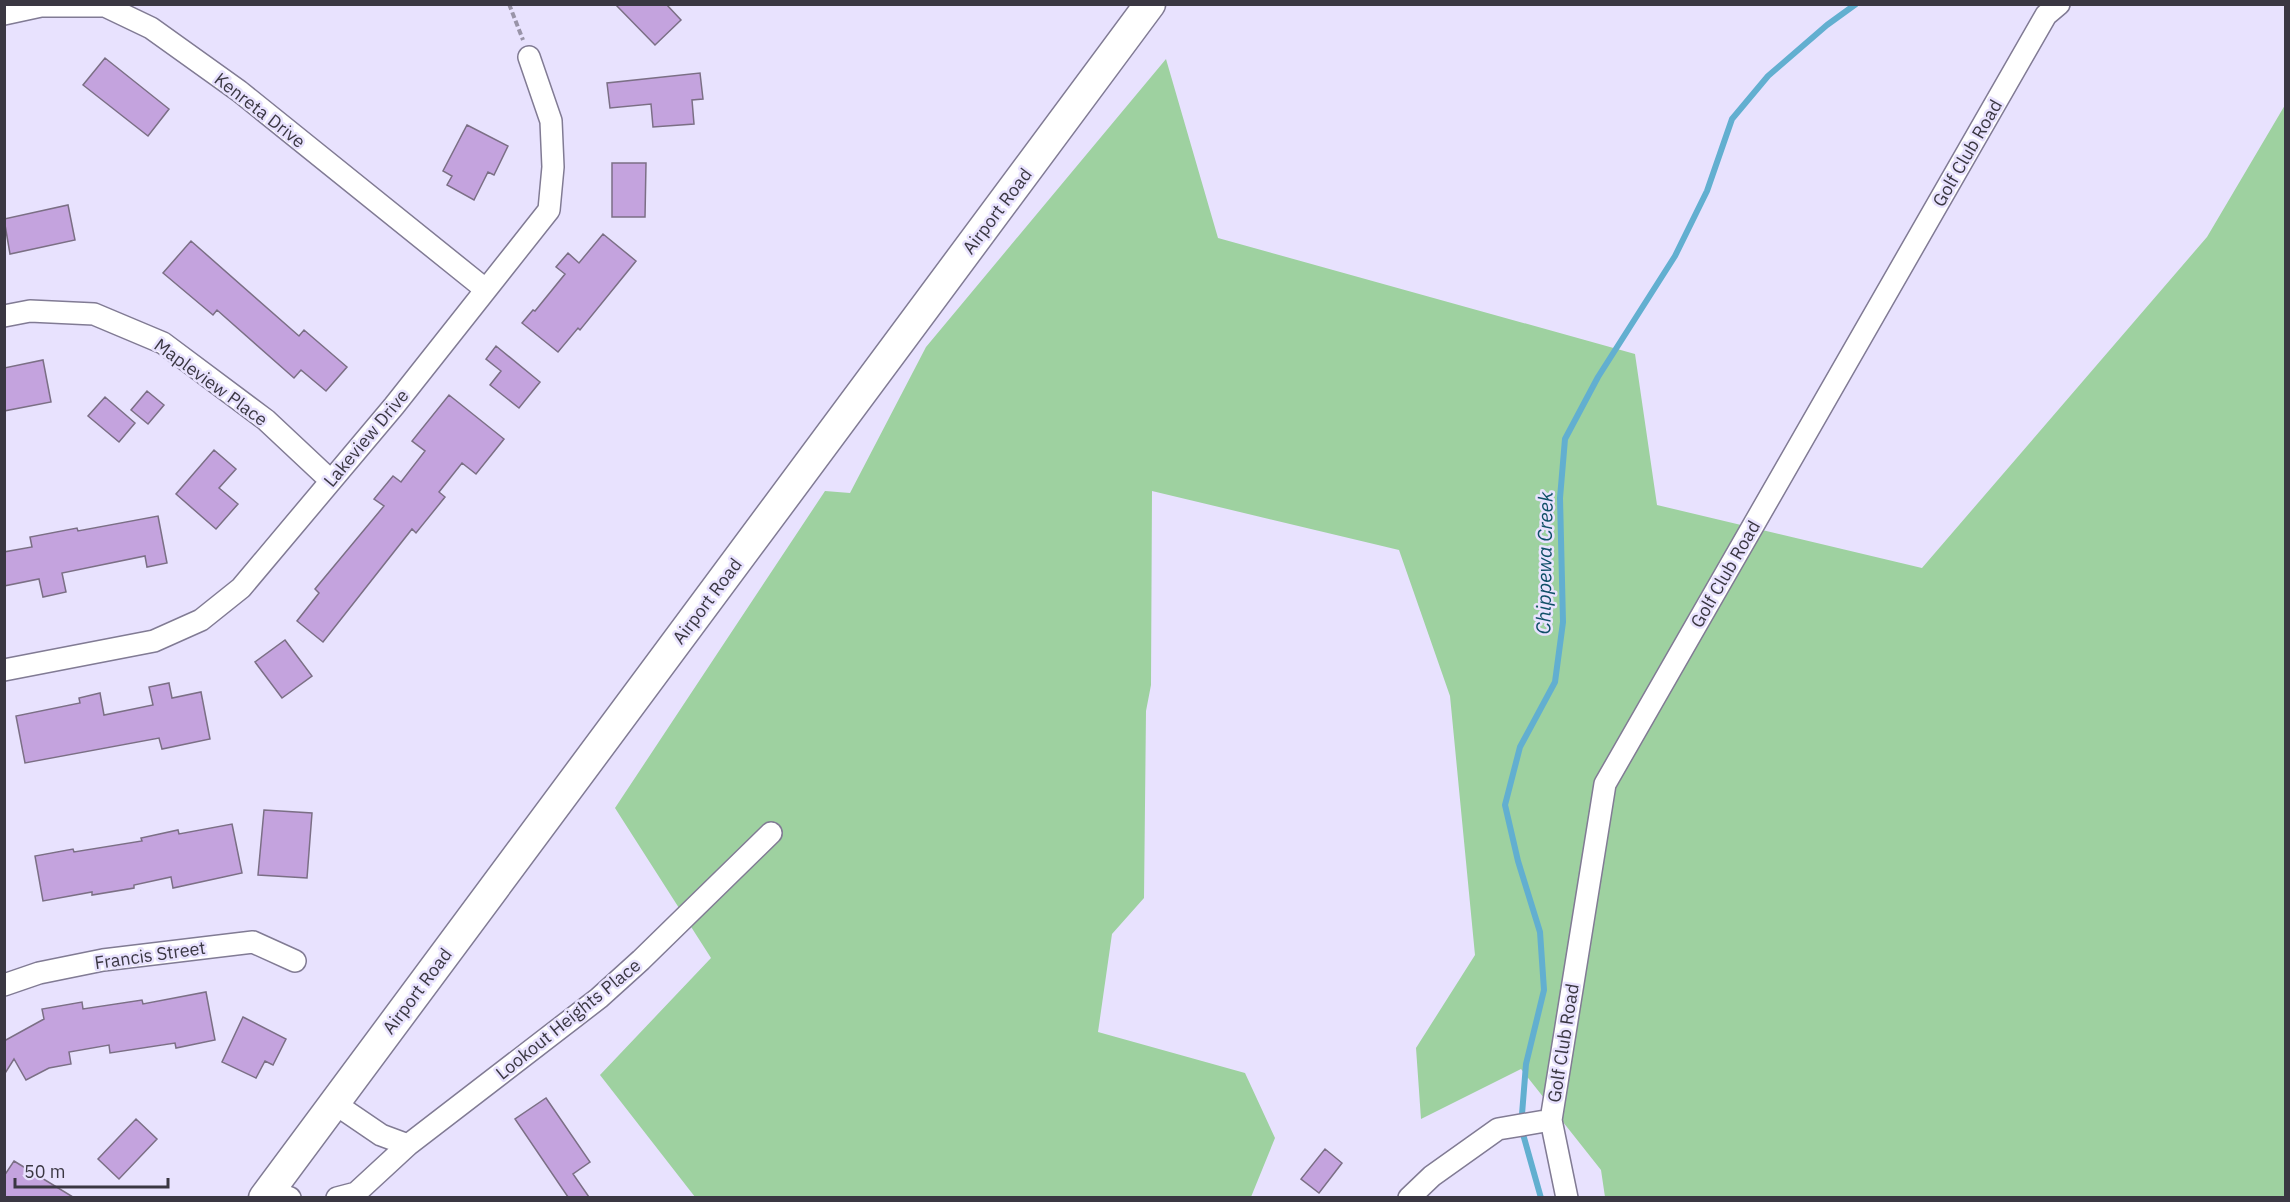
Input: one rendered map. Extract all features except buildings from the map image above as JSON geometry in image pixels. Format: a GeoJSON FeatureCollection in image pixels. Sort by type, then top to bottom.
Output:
{"type":"FeatureCollection","features":[{"type":"Feature","properties":{"kind":"main road","name":"Airport Road"},"geometry":{"type":"LineString","coordinates":[[275,1195],[334,1103],[1150,4]]}},
{"type":"Feature","properties":{"kind":"street","name":"Golf Club Road"},"geometry":{"type":"LineString","coordinates":[[1567,1197],[1541,1121],[1605,784],[2046,15],[2059,4]]}},
{"type":"Feature","properties":{"kind":"street","name":"Kenreta Drive"},"geometry":{"type":"LineString","coordinates":[[4,14],[41,6],[105,6],[151,28],[239,92],[485,289]]}},
{"type":"Feature","properties":{"kind":"street","name":"Lakeview Drive"},"geometry":{"type":"LineString","coordinates":[[4,670],[154,641],[201,620],[242,588],[394,406],[549,210],[553,167],[551,121],[529,57]]}},
{"type":"Feature","properties":{"kind":"street","name":"Mapleview Place"},"geometry":{"type":"LineString","coordinates":[[4,316],[30,311],[94,314],[163,343],[266,420],[330,480]]}},
{"type":"Feature","properties":{"kind":"street","name":"Lookout Heights Place"},"geometry":{"type":"LineString","coordinates":[[337,1197],[356,1192],[408,1145],[599,998],[642,960],[771,833]]}},
{"type":"Feature","properties":{"kind":"street","name":"Francis Street"},"geometry":{"type":"LineString","coordinates":[[4,986],[39,973],[103,960],[253,942],[295,961]]}},
{"type":"Feature","properties":{"kind":"street"},"geometry":{"type":"LineString","coordinates":[[334,1103],[381,1135],[408,1145]]}},
{"type":"Feature","properties":{"kind":"street"},"geometry":{"type":"LineString","coordinates":[[1409,1197],[1432,1176],[1498,1129],[1541,1121]]}},
{"type":"Feature","properties":{"kind":"path"},"geometry":{"type":"LineString","coordinates":[[509,4],[529,57]]}},
{"type":"Feature","properties":{"kind":"green space"},"geometry":{"type":"Polygon","coordinates":[[[1166,59],[1218,238],[1635,354],[1657,505],[1922,568],[2207,237],[2285,105],[2285,1197],[1605,1197],[1601,1170],[1521,1069],[1421,1119],[1416,1048],[1475,955],[1450,696],[1399,550],[1152,491],[1151,685],[1146,711],[1144,898],[1112,934],[1098,1032],[1245,1073],[1275,1138],[1251,1197],[695,1197],[600,1075],[711,958],[615,808],[825,491],[850,493],[926,347],[1166,59]]]}},
{"type":"Feature","properties":{"kind":"waterway","name":"Chippewa Creek"},"geometry":{"type":"LineString","coordinates":[[1541,1198],[1521,1127],[1526,1064],[1544,990],[1540,932],[1518,861],[1505,805],[1520,747],[1555,682],[1563,622],[1560,498],[1565,439],[1598,377],[1675,256],[1707,191],[1732,119],[1768,76],[1827,25],[1856,4]]}}]}
